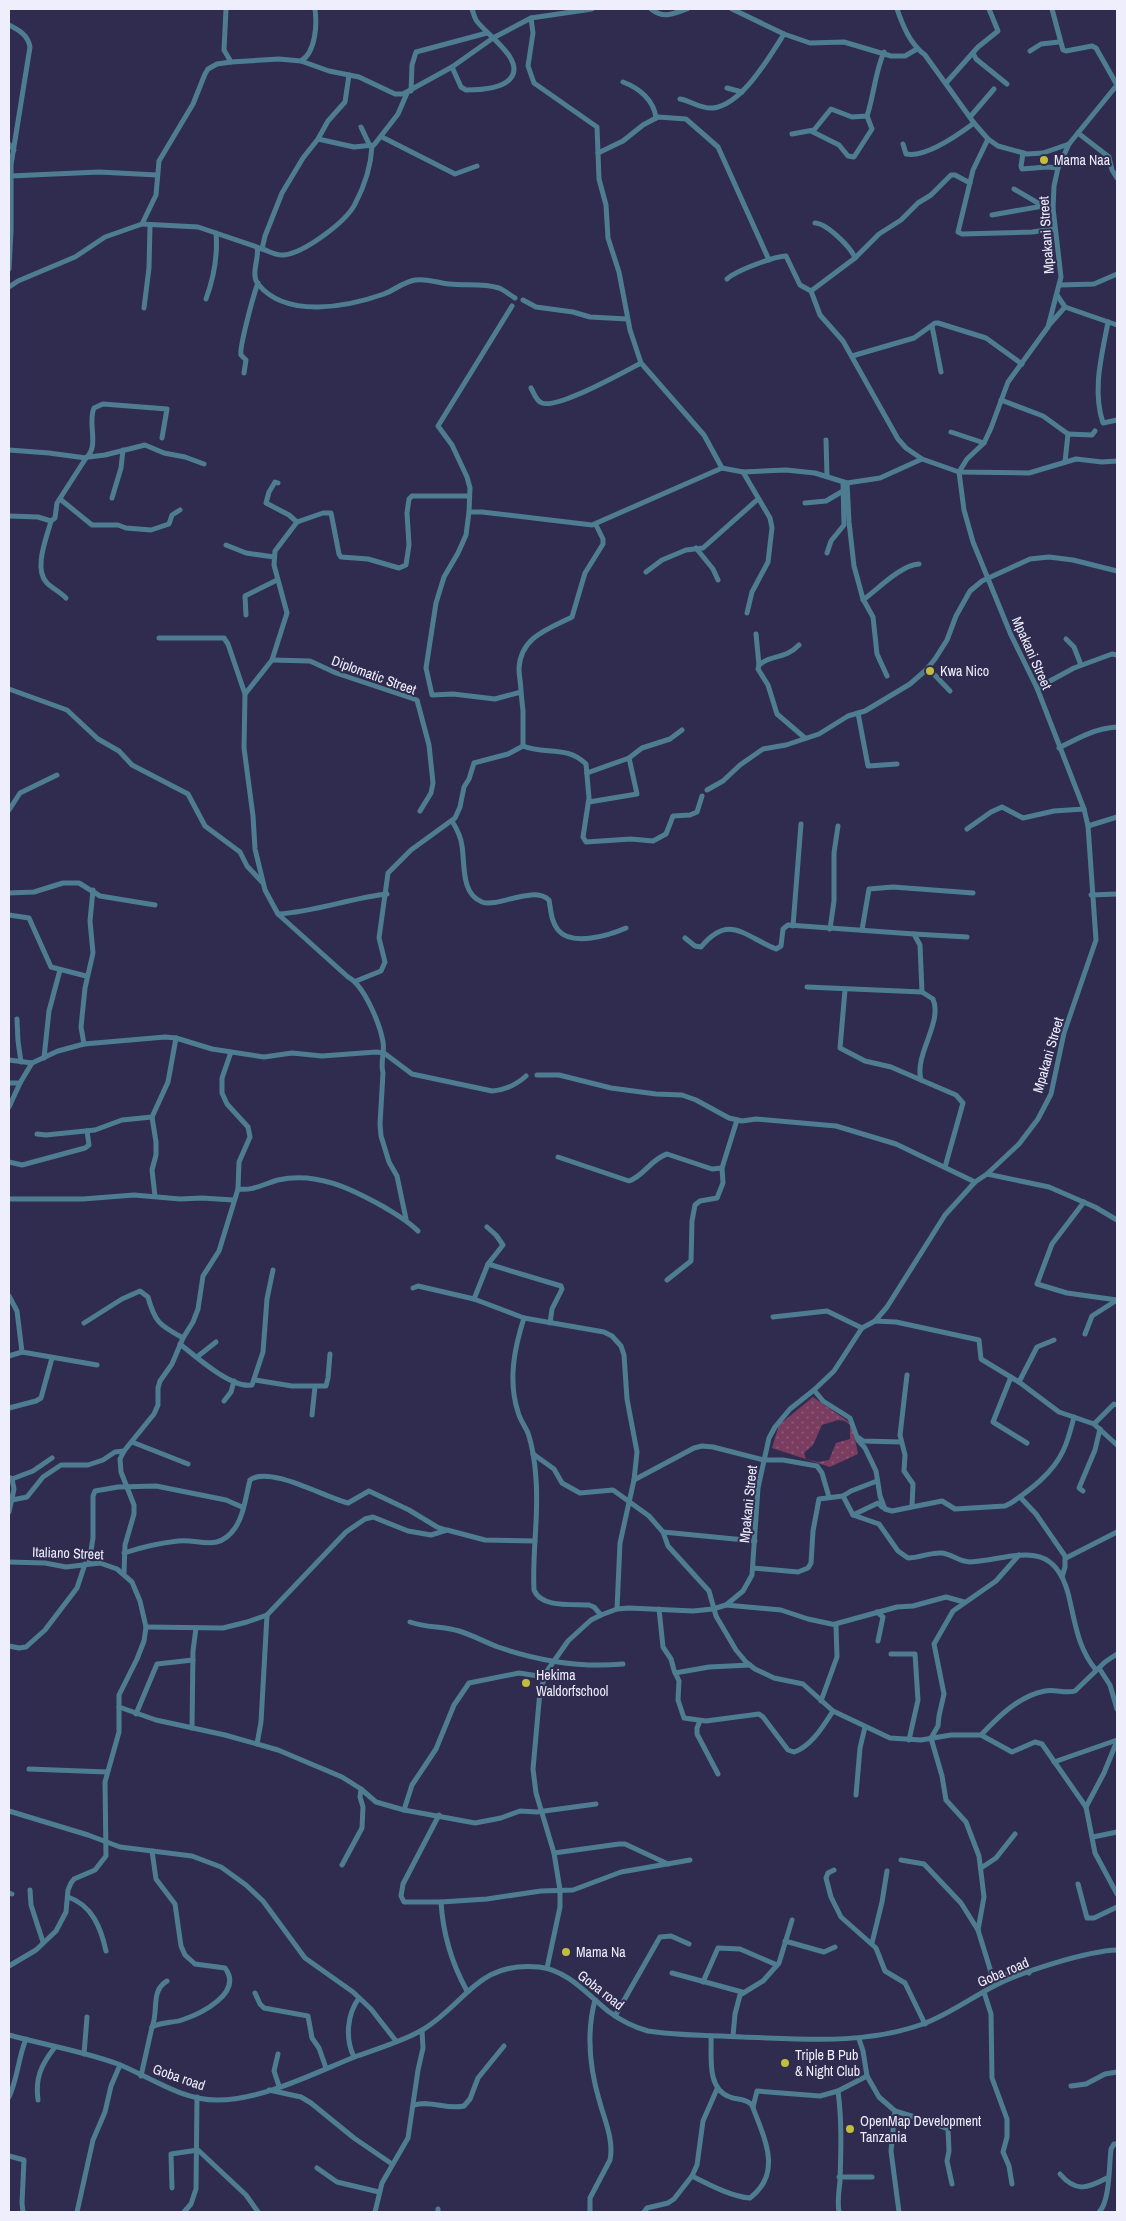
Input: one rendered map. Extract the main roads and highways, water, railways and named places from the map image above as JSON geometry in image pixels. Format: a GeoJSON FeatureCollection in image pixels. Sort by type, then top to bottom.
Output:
{"type":"FeatureCollection","features":[{"type":"Feature","properties":{"kind":"place","name":"Mama Naa"},"geometry":{"type":"Point","coordinates":[1044,160]}},
{"type":"Feature","properties":{"kind":"place","name":"Kwa Nico"},"geometry":{"type":"Point","coordinates":[930,671]}},
{"type":"Feature","properties":{"kind":"place","name":"Hekima Waldorfschool"},"geometry":{"type":"Point","coordinates":[526,1683]}},
{"type":"Feature","properties":{"kind":"place","name":"Mama Na"},"geometry":{"type":"Point","coordinates":[566,1952]}},
{"type":"Feature","properties":{"kind":"place","name":"Triple B Pub & Night Club"},"geometry":{"type":"Point","coordinates":[785,2063]}},
{"type":"Feature","properties":{"kind":"place","name":"OpenMap Development Tanzania"},"geometry":{"type":"Point","coordinates":[850,2129]}}]}
